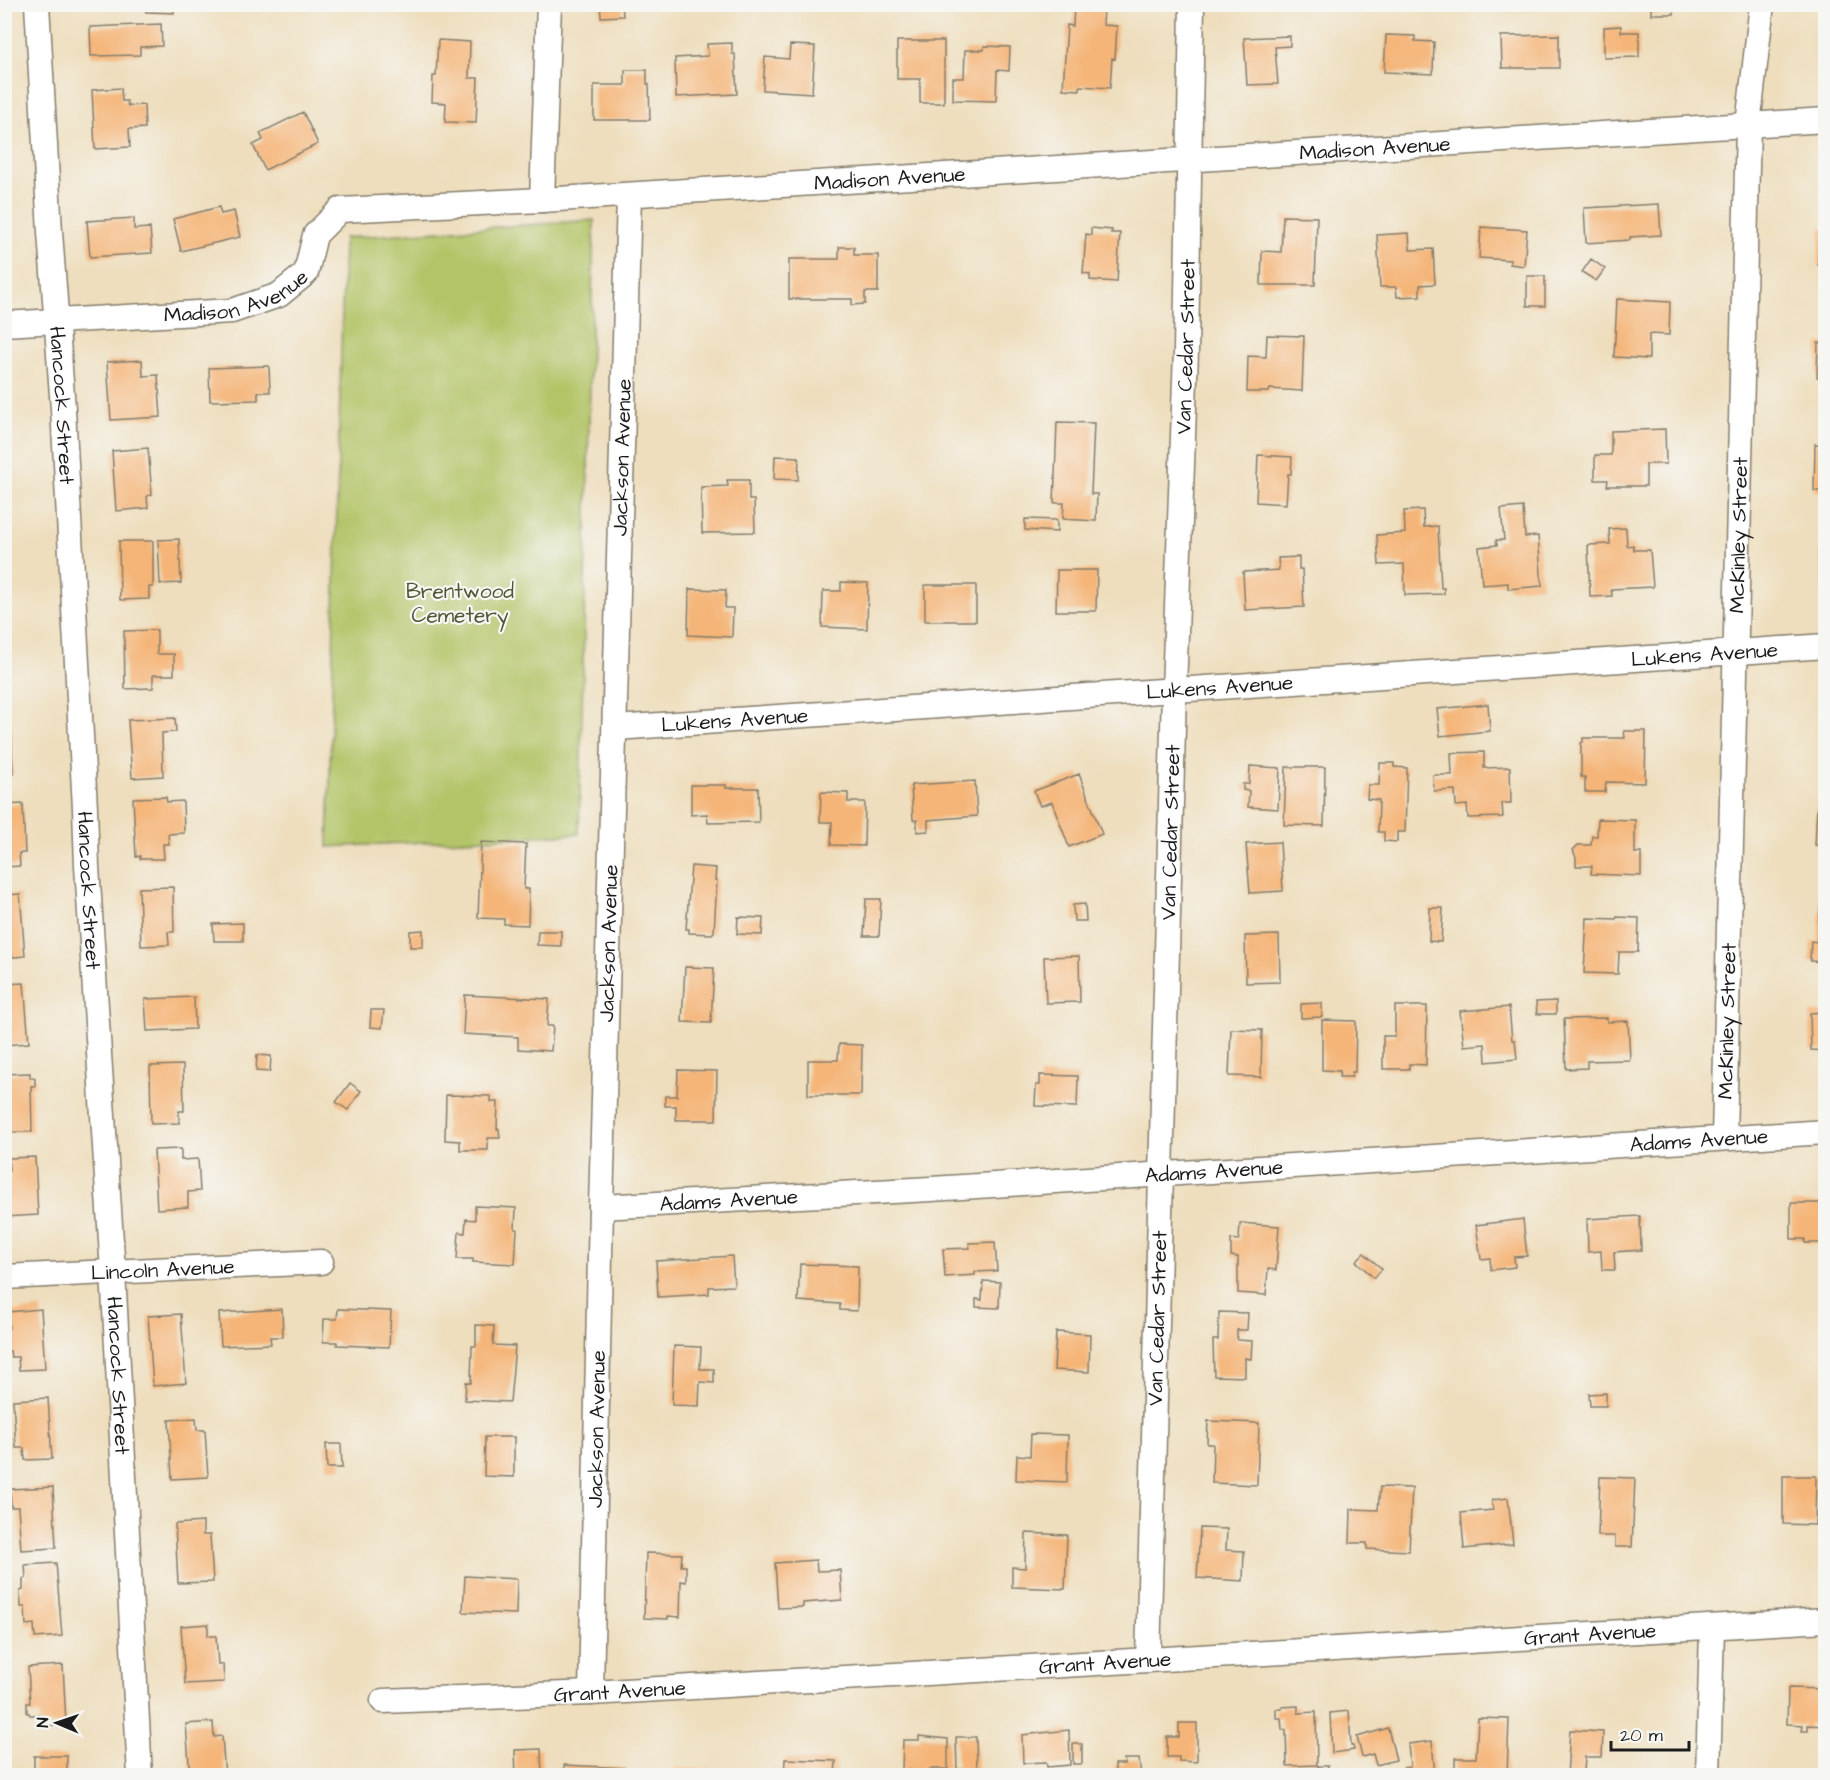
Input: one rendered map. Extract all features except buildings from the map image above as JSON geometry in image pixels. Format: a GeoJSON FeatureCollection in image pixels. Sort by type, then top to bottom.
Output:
{"type":"FeatureCollection","features":[{"type":"Feature","properties":{"kind":"street","name":"Hancock Street"},"geometry":{"type":"LineString","coordinates":[[37,4],[113,1272],[140,1776]]}},
{"type":"Feature","properties":{"kind":"street"},"geometry":{"type":"LineString","coordinates":[[542,200],[549,4]]}},
{"type":"Feature","properties":{"kind":"street","name":"Van Cedar Street"},"geometry":{"type":"LineString","coordinates":[[1148,1660],[1174,691],[1186,351],[1192,4]]}},
{"type":"Feature","properties":{"kind":"street","name":"McKinley Street"},"geometry":{"type":"LineString","coordinates":[[1724,1138],[1748,125],[1762,4]]}},
{"type":"Feature","properties":{"kind":"street","name":"Madison Avenue"},"geometry":{"type":"LineString","coordinates":[[4,324],[232,311],[279,295],[306,273],[315,235],[340,210],[628,195],[1826,120]]}},
{"type":"Feature","properties":{"kind":"street","name":"Jackson Avenue"},"geometry":{"type":"LineString","coordinates":[[591,1693],[601,1207],[628,195]]}},
{"type":"Feature","properties":{"kind":"street","name":"Lukens Avenue"},"geometry":{"type":"LineString","coordinates":[[615,728],[1826,646]]}},
{"type":"Feature","properties":{"kind":"street","name":"Adams Avenue"},"geometry":{"type":"LineString","coordinates":[[601,1207],[1160,1175],[1826,1132]]}},
{"type":"Feature","properties":{"kind":"street","name":"Lincoln Avenue"},"geometry":{"type":"LineString","coordinates":[[4,1277],[321,1262]]}},
{"type":"Feature","properties":{"kind":"street","name":"Grant Avenue"},"geometry":{"type":"LineString","coordinates":[[383,1701],[591,1693],[1826,1620]]}},
{"type":"Feature","properties":{"kind":"street"},"geometry":{"type":"LineString","coordinates":[[1708,1776],[1712,1628]]}},
{"type":"Feature","properties":{"kind":"green space","name":"Brentwood Cemetery"},"geometry":{"type":"Polygon","coordinates":[[[594,220],[579,834],[328,847],[344,238],[594,220]]]}}]}
